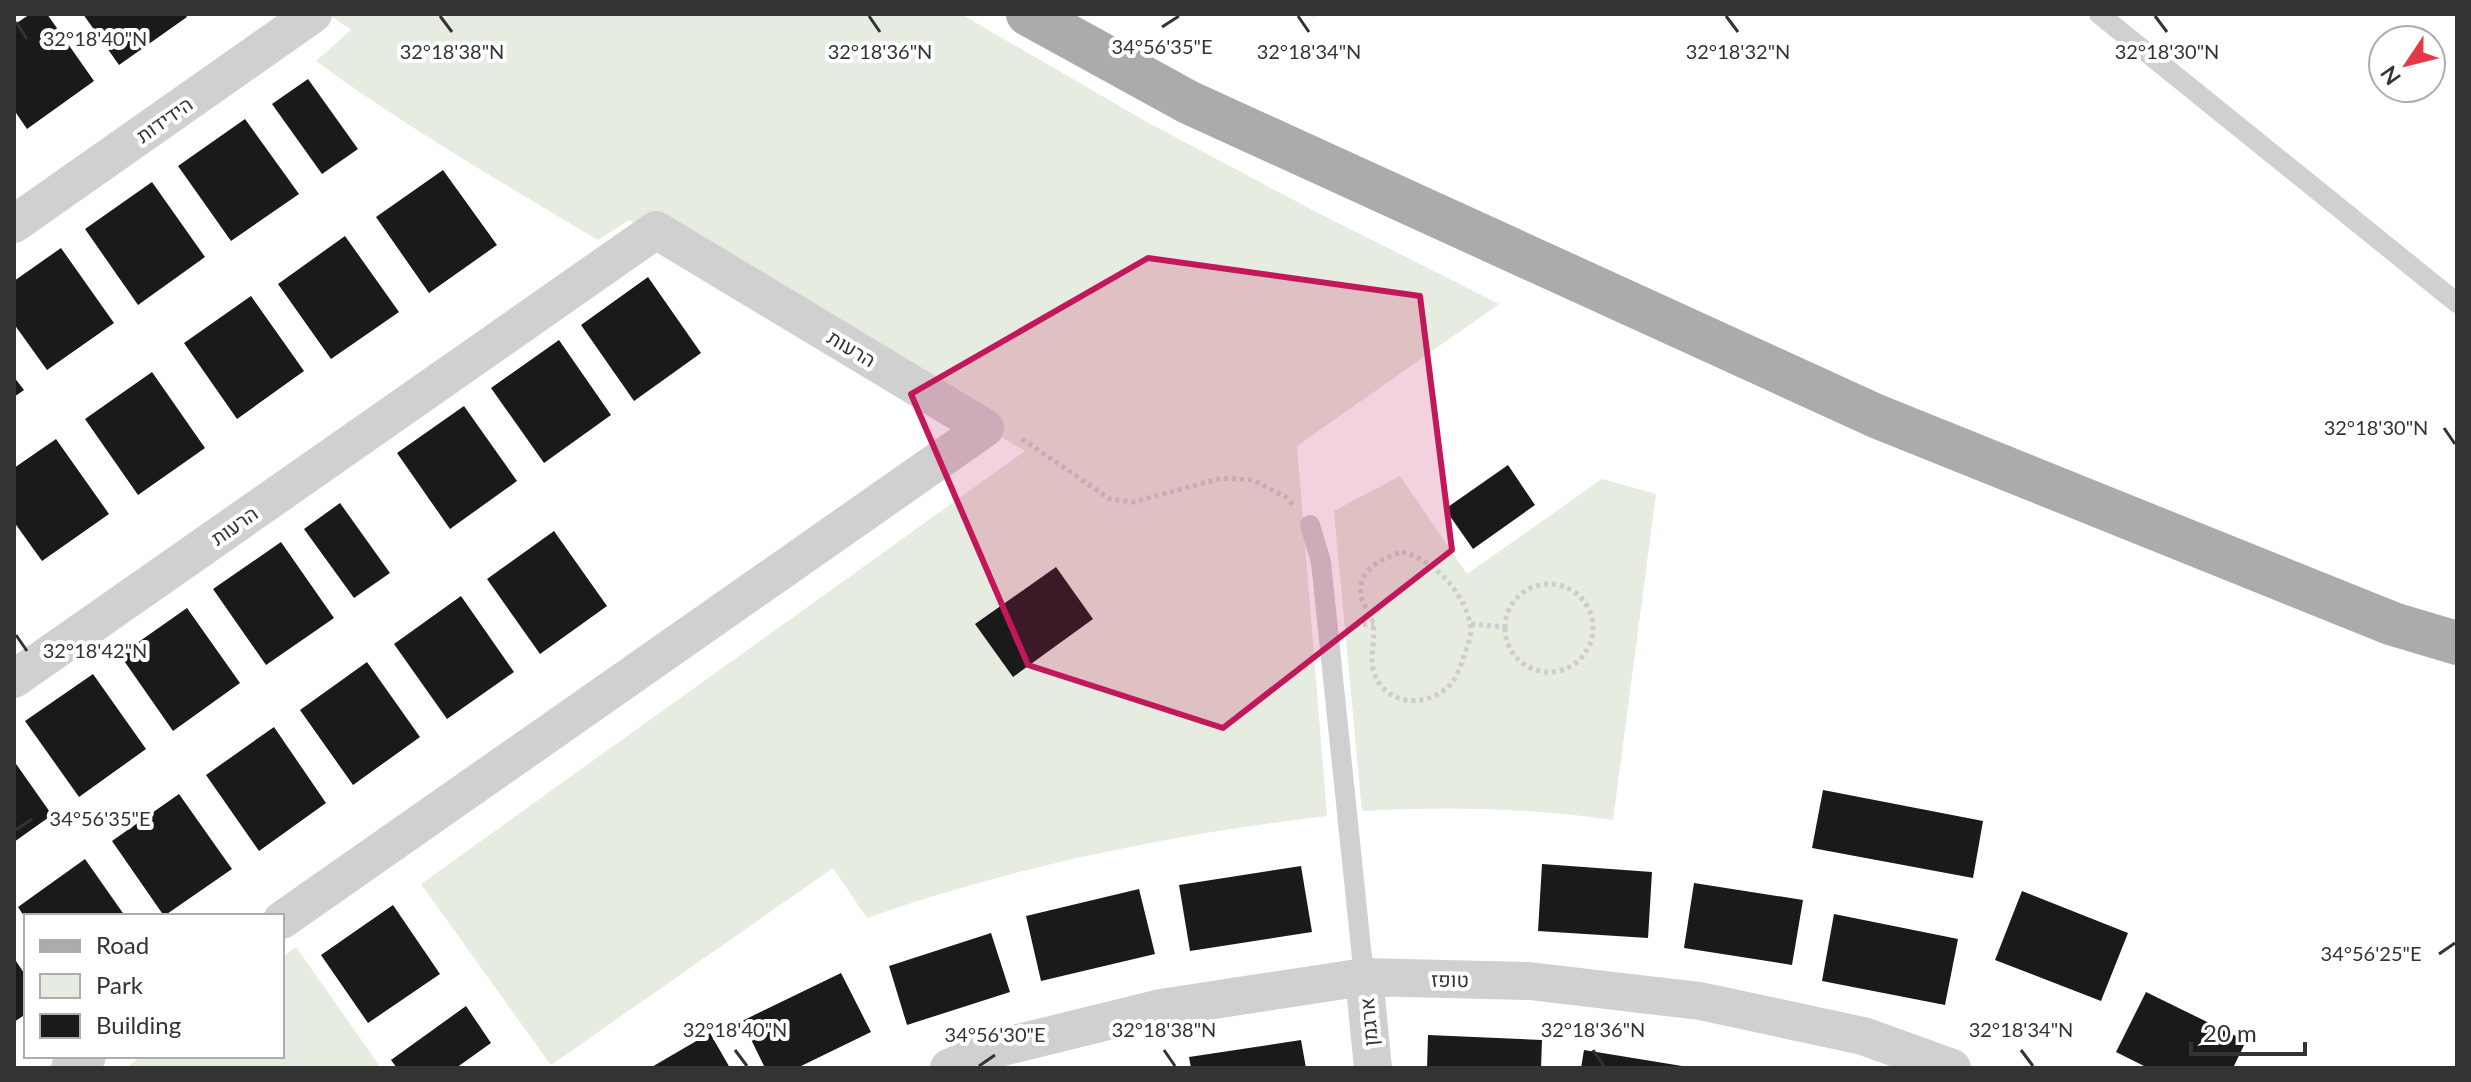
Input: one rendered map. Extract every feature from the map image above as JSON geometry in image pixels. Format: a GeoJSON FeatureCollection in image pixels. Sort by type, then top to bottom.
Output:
{"type":"FeatureCollection","features":[{"type":"Feature","properties":{"kind":"main road"},"geometry":{"type":"LineString","coordinates":[[1028,14],[1188,102],[1876,416],[2393,624],[2457,643]]}},
{"type":"Feature","properties":{"kind":"street","name":"הידידות"},"geometry":{"type":"LineString","coordinates":[[14,224],[313,14]]}},
{"type":"Feature","properties":{"kind":"street","name":"הרעות"},"geometry":{"type":"LineString","coordinates":[[14,679],[656,230],[985,428]]}},
{"type":"Feature","properties":{"kind":"street"},"geometry":{"type":"LineString","coordinates":[[284,919],[985,428]]}},
{"type":"Feature","properties":{"kind":"street","name":"טופז"},"geometry":{"type":"LineString","coordinates":[[949,1068],[990,1050],[1161,1008],[1364,977],[1529,981],[1700,1001],[1863,1036],[1952,1068]]}},
{"type":"Feature","properties":{"kind":"street","name":"ארגמן"},"geometry":{"type":"LineString","coordinates":[[1364,977],[1373,1068]]}},
{"type":"Feature","properties":{"kind":"lane"},"geometry":{"type":"LineString","coordinates":[[2099,14],[2457,303]]}},
{"type":"Feature","properties":{"kind":"lane"},"geometry":{"type":"LineString","coordinates":[[1310,525],[1321,562],[1364,977]]}},
{"type":"Feature","properties":{"kind":"path"},"geometry":{"type":"LineString","coordinates":[[985,428],[1025,440],[1110,499],[1134,502],[1222,478],[1253,480],[1286,497],[1310,525]]}},
{"type":"Feature","properties":{"kind":"path"},"geometry":{"type":"LineString","coordinates":[[1402,552],[1416,555],[1450,583],[1471,624],[1469,641],[1451,685],[1427,700],[1412,702],[1397,699],[1383,687],[1373,672],[1374,624],[1361,596],[1362,581],[1373,564],[1387,557],[1402,552]]}},
{"type":"Feature","properties":{"kind":"path"},"geometry":{"type":"LineString","coordinates":[[1557,584],[1575,592],[1585,602],[1593,635],[1584,654],[1574,664],[1562,670],[1541,671],[1528,667],[1513,653],[1506,640],[1505,627],[1510,607],[1518,596],[1536,585],[1557,584]]}},
{"type":"Feature","properties":{"kind":"path"},"geometry":{"type":"LineString","coordinates":[[1471,624],[1505,627]]}},
{"type":"Feature","properties":{"kind":"highlighted area"},"geometry":{"type":"Polygon","coordinates":[[[1148,258],[1420,296],[1452,550],[1223,728],[1028,665],[911,394],[1148,258]]]}},
{"type":"Feature","properties":{"kind":"green space"},"geometry":{"type":"Polygon","coordinates":[[[328,14],[961,14],[1145,121],[1499,304],[1297,446],[1327,816],[1210,832],[1094,854],[923,899],[867,918],[833,868],[551,1065],[421,884],[1025,451],[629,220],[598,240],[455,154],[316,61],[351,30],[328,14]]]}},
{"type":"Feature","properties":{"kind":"green space"},"geometry":{"type":"Polygon","coordinates":[[[1400,476],[1467,574],[1602,479],[1656,494],[1613,820],[1488,809],[1362,811],[1334,511],[1400,476]]]}},
{"type":"Feature","properties":{"kind":"green space"},"geometry":{"type":"Polygon","coordinates":[[[296,947],[381,1068],[125,1068],[139,1058],[284,1058],[284,956],[296,947]]]}},
{"type":"Feature","properties":{"kind":"building"},"geometry":{"type":"Polygon","coordinates":[[[30,14],[47,14],[94,81],[27,129],[14,110],[14,25],[30,14]]]}},
{"type":"Feature","properties":{"kind":"building"},"geometry":{"type":"Polygon","coordinates":[[[83,14],[185,14],[187,17],[119,65],[83,14]]]}},
{"type":"Feature","properties":{"kind":"building"},"geometry":{"type":"Polygon","coordinates":[[[308,79],[358,149],[322,174],[272,104],[308,79]]]}},
{"type":"Feature","properties":{"kind":"building"},"geometry":{"type":"Polygon","coordinates":[[[245,119],[299,194],[231,241],[178,166],[245,119]]]}},
{"type":"Feature","properties":{"kind":"building"},"geometry":{"type":"Polygon","coordinates":[[[443,170],[497,245],[429,293],[376,217],[443,170]]]}},
{"type":"Feature","properties":{"kind":"building"},"geometry":{"type":"Polygon","coordinates":[[[152,182],[205,257],[138,305],[85,229],[152,182]]]}},
{"type":"Feature","properties":{"kind":"building"},"geometry":{"type":"Polygon","coordinates":[[[345,236],[399,312],[331,359],[278,284],[345,236]]]}},
{"type":"Feature","properties":{"kind":"building"},"geometry":{"type":"Polygon","coordinates":[[[61,248],[114,323],[47,370],[14,324],[14,281],[61,248]]]}},
{"type":"Feature","properties":{"kind":"building"},"geometry":{"type":"Polygon","coordinates":[[[648,277],[701,353],[634,401],[581,325],[648,277]]]}},
{"type":"Feature","properties":{"kind":"building"},"geometry":{"type":"Polygon","coordinates":[[[251,296],[304,371],[237,419],[184,343],[251,296]]]}},
{"type":"Feature","properties":{"kind":"building"},"geometry":{"type":"Polygon","coordinates":[[[559,340],[611,415],[544,463],[491,388],[559,340]]]}},
{"type":"Feature","properties":{"kind":"building"},"geometry":{"type":"Polygon","coordinates":[[[152,372],[205,448],[138,495],[85,419],[152,372]]]}},
{"type":"Feature","properties":{"kind":"building"},"geometry":{"type":"Polygon","coordinates":[[[14,377],[24,390],[14,397],[14,377]]]}},
{"type":"Feature","properties":{"kind":"building"},"geometry":{"type":"Polygon","coordinates":[[[464,406],[517,481],[450,529],[397,453],[464,406]]]}},
{"type":"Feature","properties":{"kind":"building"},"geometry":{"type":"Polygon","coordinates":[[[56,439],[109,514],[42,561],[14,522],[14,468],[56,439]]]}},
{"type":"Feature","properties":{"kind":"building"},"geometry":{"type":"Polygon","coordinates":[[[1508,465],[1535,505],[1473,549],[1445,509],[1508,465]]]}},
{"type":"Feature","properties":{"kind":"building"},"geometry":{"type":"Polygon","coordinates":[[[340,503],[390,573],[354,598],[304,529],[340,503]]]}},
{"type":"Feature","properties":{"kind":"building"},"geometry":{"type":"Polygon","coordinates":[[[554,531],[607,606],[540,654],[487,579],[554,531]]]}},
{"type":"Feature","properties":{"kind":"building"},"geometry":{"type":"Polygon","coordinates":[[[281,542],[334,618],[266,665],[213,589],[281,542]]]}},
{"type":"Feature","properties":{"kind":"building"},"geometry":{"type":"Polygon","coordinates":[[[1056,567],[1093,619],[1013,677],[975,624],[1056,567]]]}},
{"type":"Feature","properties":{"kind":"building"},"geometry":{"type":"Polygon","coordinates":[[[461,596],[514,672],[447,719],[394,644],[461,596]]]}},
{"type":"Feature","properties":{"kind":"building"},"geometry":{"type":"Polygon","coordinates":[[[187,608],[240,683],[173,731],[120,655],[187,608]]]}},
{"type":"Feature","properties":{"kind":"building"},"geometry":{"type":"Polygon","coordinates":[[[367,662],[420,737],[353,785],[300,710],[367,662]]]}},
{"type":"Feature","properties":{"kind":"building"},"geometry":{"type":"Polygon","coordinates":[[[93,674],[146,749],[79,797],[25,721],[93,674]]]}},
{"type":"Feature","properties":{"kind":"building"},"geometry":{"type":"Polygon","coordinates":[[[274,727],[326,803],[259,851],[206,775],[274,727]]]}},
{"type":"Feature","properties":{"kind":"building"},"geometry":{"type":"Polygon","coordinates":[[[14,761],[52,815],[14,842],[14,761]]]}},
{"type":"Feature","properties":{"kind":"building"},"geometry":{"type":"Polygon","coordinates":[[[1823,790],[1983,821],[1973,878],[1812,848],[1823,790]]]}},
{"type":"Feature","properties":{"kind":"building"},"geometry":{"type":"Polygon","coordinates":[[[179,794],[232,869],[163,914],[112,841],[179,794]]]}},
{"type":"Feature","properties":{"kind":"building"},"geometry":{"type":"Polygon","coordinates":[[[85,859],[124,914],[24,916],[18,907],[85,859]]]}},
{"type":"Feature","properties":{"kind":"building"},"geometry":{"type":"Polygon","coordinates":[[[1542,864],[1652,872],[1648,938],[1538,931],[1542,864]]]}},
{"type":"Feature","properties":{"kind":"building"},"geometry":{"type":"Polygon","coordinates":[[[1301,866],[1312,932],[1190,951],[1179,885],[1301,866]]]}},
{"type":"Feature","properties":{"kind":"building"},"geometry":{"type":"Polygon","coordinates":[[[1694,883],[1803,900],[1792,965],[1684,948],[1694,883]]]}},
{"type":"Feature","properties":{"kind":"building"},"geometry":{"type":"Polygon","coordinates":[[[1139,889],[1155,954],[1041,981],[1026,916],[1139,889]]]}},
{"type":"Feature","properties":{"kind":"building"},"geometry":{"type":"Polygon","coordinates":[[[2022,891],[2128,933],[2101,1001],[1995,960],[2022,891]]]}},
{"type":"Feature","properties":{"kind":"building"},"geometry":{"type":"Polygon","coordinates":[[[393,905],[440,974],[368,1023],[321,955],[393,905]]]}},
{"type":"Feature","properties":{"kind":"building"},"geometry":{"type":"Polygon","coordinates":[[[1834,914],[1958,939],[1945,1005],[1822,981],[1834,914]]]}},
{"type":"Feature","properties":{"kind":"building"},"geometry":{"type":"Polygon","coordinates":[[[991,933],[1010,992],[907,1025],[889,966],[991,933]]]}},
{"type":"Feature","properties":{"kind":"building"},"geometry":{"type":"Polygon","coordinates":[[[14,958],[24,973],[24,1015],[14,1022],[14,958]]]}},
{"type":"Feature","properties":{"kind":"building"},"geometry":{"type":"Polygon","coordinates":[[[841,973],[871,1032],[797,1068],[765,1068],[742,1021],[841,973]]]}},
{"type":"Feature","properties":{"kind":"building"},"geometry":{"type":"Polygon","coordinates":[[[2146,992],[2246,1041],[2233,1068],[2148,1068],[2116,1052],[2146,992]]]}},
{"type":"Feature","properties":{"kind":"building"},"geometry":{"type":"Polygon","coordinates":[[[466,1006],[491,1043],[456,1068],[397,1068],[391,1060],[466,1006]]]}},
{"type":"Feature","properties":{"kind":"building"},"geometry":{"type":"Polygon","coordinates":[[[710,1033],[730,1068],[650,1068],[710,1033]]]}},
{"type":"Feature","properties":{"kind":"building"},"geometry":{"type":"Polygon","coordinates":[[[1428,1035],[1542,1040],[1541,1068],[1427,1068],[1428,1035]]]}},
{"type":"Feature","properties":{"kind":"building"},"geometry":{"type":"Polygon","coordinates":[[[1301,1040],[1306,1068],[1191,1068],[1189,1057],[1301,1040]]]}},
{"type":"Feature","properties":{"kind":"building"},"geometry":{"type":"Polygon","coordinates":[[[1584,1050],[1682,1066],[1682,1068],[1581,1068],[1584,1050]]]}}]}
